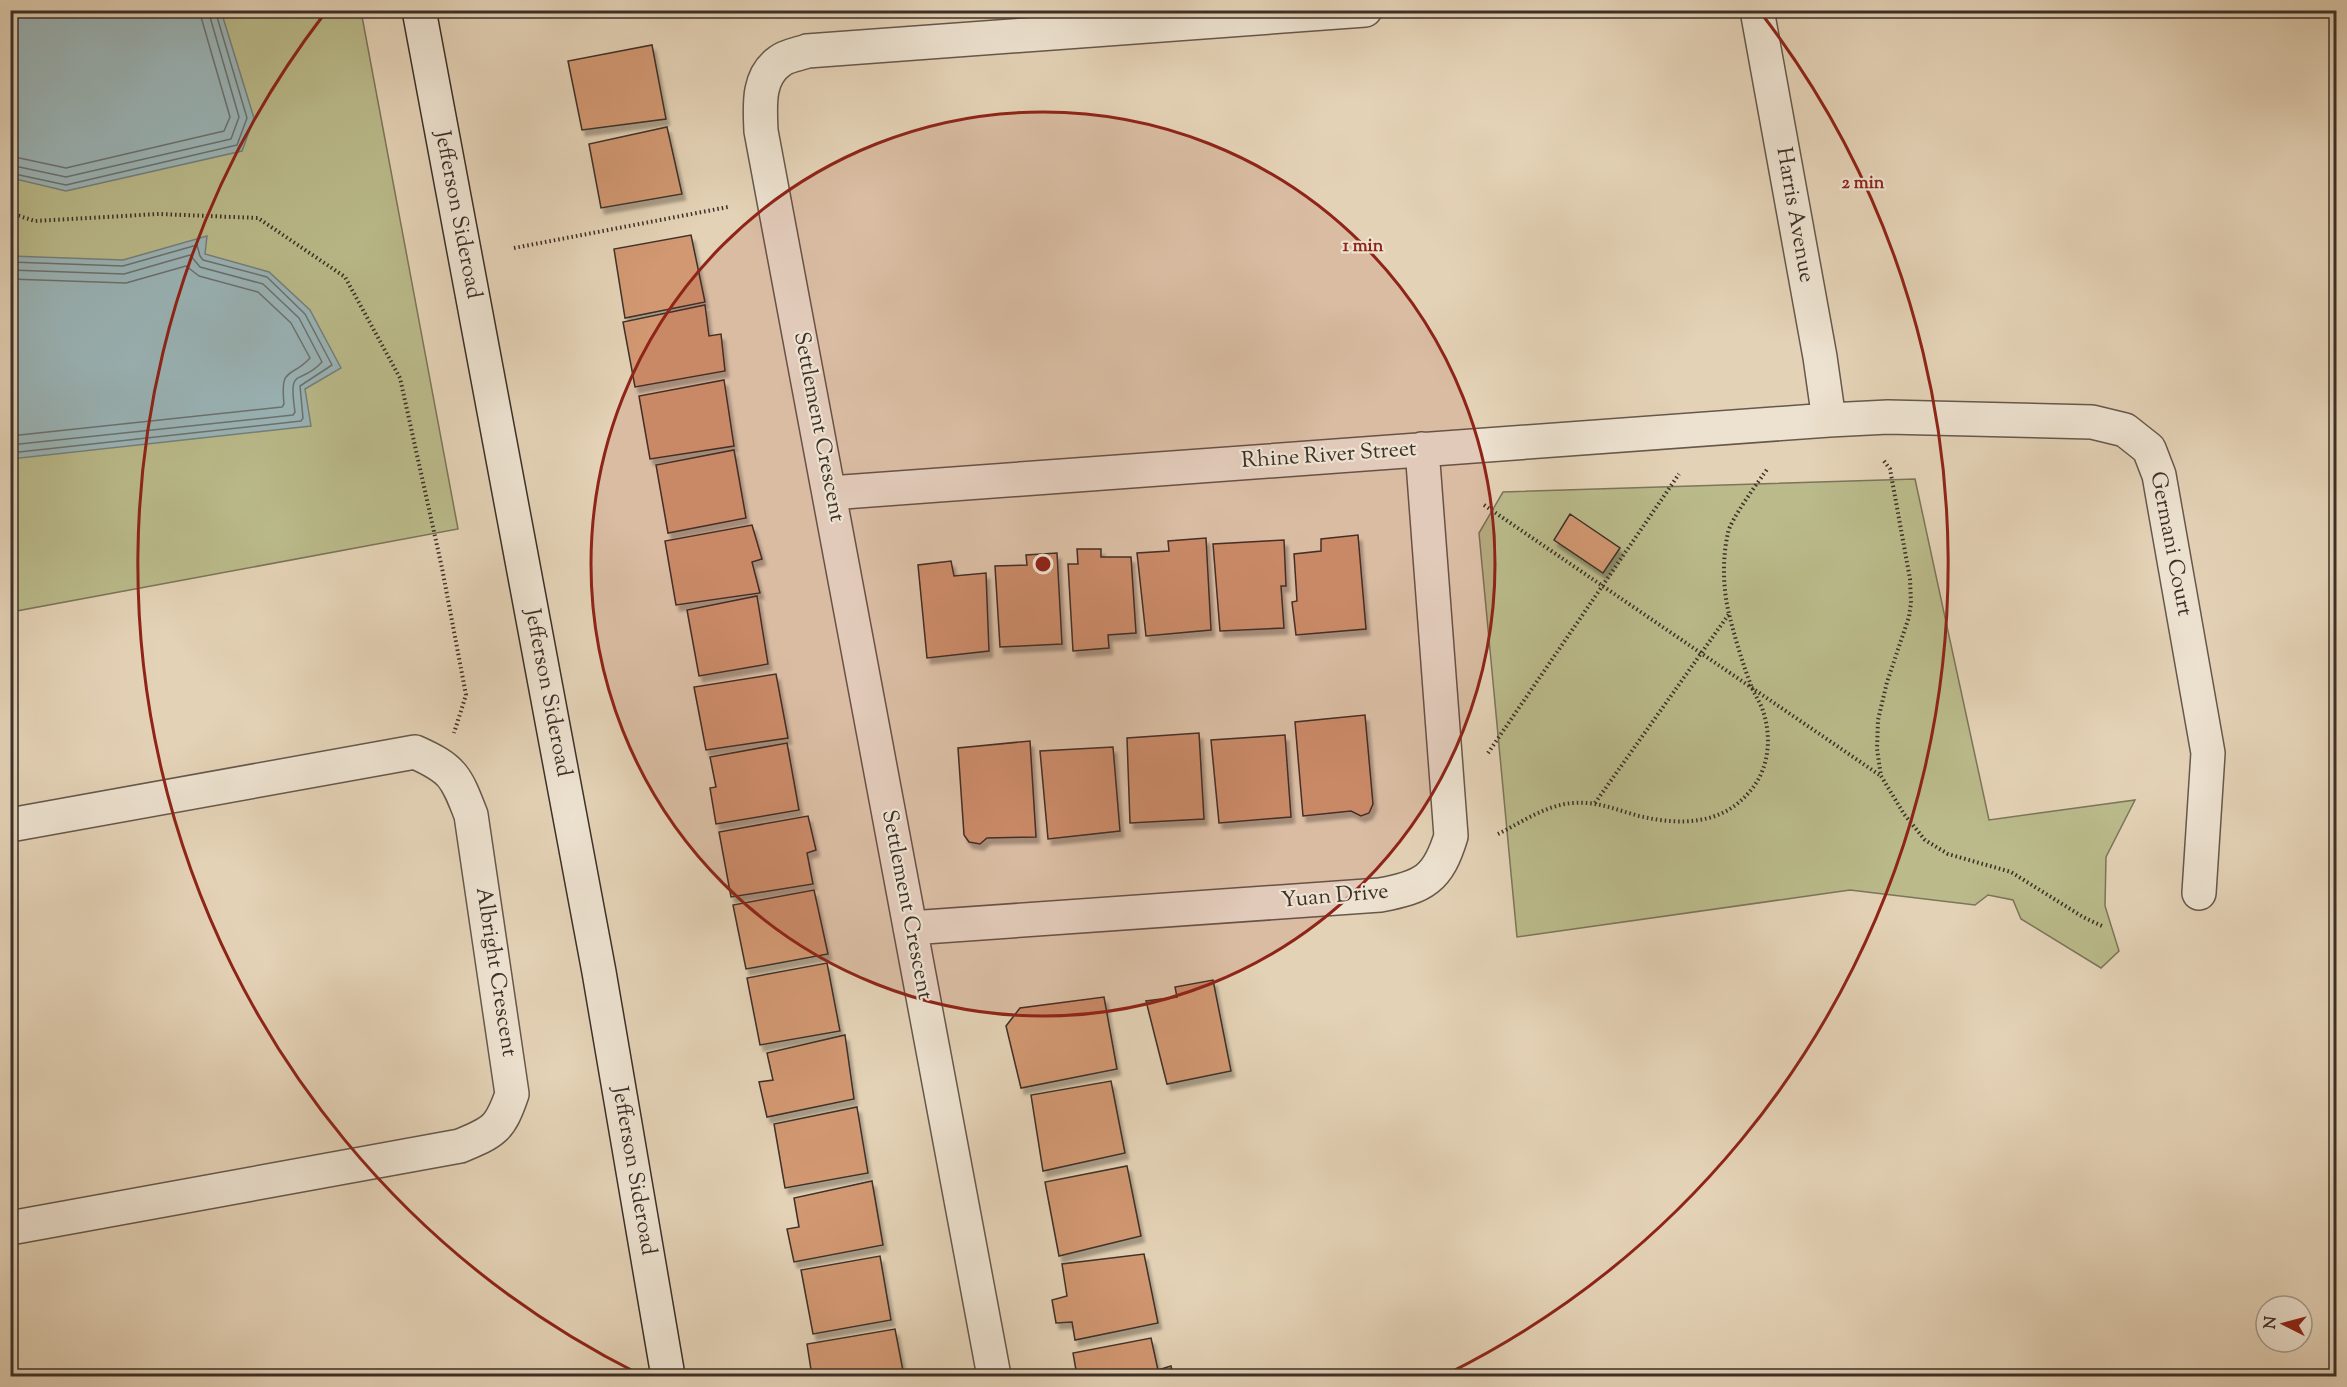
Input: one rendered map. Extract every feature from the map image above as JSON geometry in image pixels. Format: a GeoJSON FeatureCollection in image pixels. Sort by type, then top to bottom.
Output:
{"type":"FeatureCollection","features":[{"type":"Feature","properties":{"kind":"street","name":"Jefferson Sideroad"},"geometry":{"type":"LineString","coordinates":[[419,10],[599,972],[668,1377]]}},
{"type":"Feature","properties":{"kind":"street","name":"Settlement Crescent"},"geometry":{"type":"LineString","coordinates":[[994,1377],[761,131],[760,102],[766,76],[781,60],[807,51],[1365,10]]}},
{"type":"Feature","properties":{"kind":"street","name":"Harris Avenue"},"geometry":{"type":"LineString","coordinates":[[1757,10],[1820,357],[1828,420]]}},
{"type":"Feature","properties":{"kind":"street","name":"Germani Court"},"geometry":{"type":"LineString","coordinates":[[1828,420],[1888,417],[2092,422],[2125,430],[2150,449],[2159,475],[2208,753],[2199,893]]}},
{"type":"Feature","properties":{"kind":"street","name":"Rhine River Street"},"geometry":{"type":"LineString","coordinates":[[830,493],[1828,420]]}},
{"type":"Feature","properties":{"kind":"street","name":"Yuan Drive"},"geometry":{"type":"LineString","coordinates":[[910,928],[1380,895],[1404,890],[1427,879],[1443,861],[1451,836],[1422,449]]}},
{"type":"Feature","properties":{"kind":"street","name":"Albright Crescent"},"geometry":{"type":"LineString","coordinates":[[10,825],[415,752],[441,764],[459,784],[471,815],[512,1094],[504,1118],[488,1135],[460,1146],[10,1228]]}},
{"type":"Feature","properties":{"kind":"path"},"geometry":{"type":"LineString","coordinates":[[514,248],[728,207]]}},
{"type":"Feature","properties":{"kind":"path"},"geometry":{"type":"LineString","coordinates":[[10,213],[35,221],[159,214],[258,218],[345,277],[400,378],[442,568],[466,695],[454,734]]}},
{"type":"Feature","properties":{"kind":"path"},"geometry":{"type":"LineString","coordinates":[[1884,460],[1890,469],[1910,579],[1911,603],[1909,617],[1887,682],[1878,720],[1877,749],[1881,776],[1904,814],[1925,840],[1948,854],[2011,872],[2083,917],[2103,926]]}},
{"type":"Feature","properties":{"kind":"path"},"geometry":{"type":"LineString","coordinates":[[1498,834],[1545,810],[1572,803],[1595,803],[1642,816],[1690,823],[1716,815],[1742,802],[1758,782],[1767,758],[1769,737],[1763,709],[1752,688],[1729,614],[1723,574],[1728,531],[1768,468]]}},
{"type":"Feature","properties":{"kind":"path"},"geometry":{"type":"LineString","coordinates":[[1488,753],[1679,474]]}},
{"type":"Feature","properties":{"kind":"path"},"geometry":{"type":"LineString","coordinates":[[1484,505],[1881,776]]}},
{"type":"Feature","properties":{"kind":"path"},"geometry":{"type":"LineString","coordinates":[[1595,803],[1699,653],[1729,614]]}},
{"type":"Feature","properties":{"kind":"green space"},"geometry":{"type":"Polygon","coordinates":[[[11,11],[361,11],[458,529],[11,612],[11,11]]]}},
{"type":"Feature","properties":{"kind":"green space"},"geometry":{"type":"Polygon","coordinates":[[[1915,479],[1989,820],[2135,800],[2106,857],[2105,906],[2119,951],[2101,968],[2021,919],[2013,900],[1988,895],[1975,905],[1850,890],[1517,937],[1479,533],[1503,492],[1915,479]]]}},
{"type":"Feature","properties":{"kind":"water"},"geometry":{"type":"Polygon","coordinates":[[[11,10],[221,11],[254,118],[242,151],[66,191],[11,178],[11,10]]]}},
{"type":"Feature","properties":{"kind":"water"},"geometry":{"type":"Polygon","coordinates":[[[207,236],[205,254],[269,272],[310,310],[341,368],[305,389],[311,426],[11,459],[11,256],[123,260],[207,236]]]}},
{"type":"Feature","properties":{"kind":"building"},"geometry":{"type":"Polygon","coordinates":[[[652,45],[666,119],[582,130],[568,61],[652,45]]]}},
{"type":"Feature","properties":{"kind":"building"},"geometry":{"type":"Polygon","coordinates":[[[667,127],[682,194],[601,208],[589,144],[667,127]]]}},
{"type":"Feature","properties":{"kind":"building"},"geometry":{"type":"Polygon","coordinates":[[[691,235],[705,302],[625,318],[614,249],[691,235]]]}},
{"type":"Feature","properties":{"kind":"building"},"geometry":{"type":"Polygon","coordinates":[[[705,305],[709,336],[721,334],[725,371],[635,387],[623,322],[705,305]]]}},
{"type":"Feature","properties":{"kind":"building"},"geometry":{"type":"Polygon","coordinates":[[[724,380],[734,446],[650,459],[639,396],[724,380]]]}},
{"type":"Feature","properties":{"kind":"building"},"geometry":{"type":"Polygon","coordinates":[[[734,450],[746,518],[668,533],[656,465],[734,450]]]}},
{"type":"Feature","properties":{"kind":"building"},"geometry":{"type":"Polygon","coordinates":[[[1570,514],[1620,548],[1603,573],[1554,540],[1570,514]]]}},
{"type":"Feature","properties":{"kind":"building"},"geometry":{"type":"Polygon","coordinates":[[[752,525],[762,559],[752,562],[760,593],[676,605],[665,541],[752,525]]]}},
{"type":"Feature","properties":{"kind":"building"},"geometry":{"type":"Polygon","coordinates":[[[1358,535],[1366,629],[1296,635],[1292,602],[1297,601],[1294,554],[1321,551],[1321,539],[1358,535]]]}},
{"type":"Feature","properties":{"kind":"building"},"geometry":{"type":"Polygon","coordinates":[[[1206,538],[1211,630],[1146,636],[1137,553],[1169,551],[1168,541],[1206,538]]]}},
{"type":"Feature","properties":{"kind":"building"},"geometry":{"type":"Polygon","coordinates":[[[1284,540],[1286,586],[1281,586],[1284,628],[1220,631],[1213,544],[1284,540]]]}},
{"type":"Feature","properties":{"kind":"building"},"geometry":{"type":"Polygon","coordinates":[[[1077,549],[1101,549],[1101,557],[1131,557],[1136,633],[1108,635],[1109,648],[1073,651],[1068,564],[1078,564],[1077,549]]]}},
{"type":"Feature","properties":{"kind":"building"},"geometry":{"type":"Polygon","coordinates":[[[1057,553],[1062,644],[1000,647],[995,566],[1027,565],[1026,555],[1057,553]]]}},
{"type":"Feature","properties":{"kind":"building"},"geometry":{"type":"Polygon","coordinates":[[[951,561],[954,576],[986,573],[989,651],[927,658],[918,565],[951,561]]]}},
{"type":"Feature","properties":{"kind":"building"},"geometry":{"type":"Polygon","coordinates":[[[757,596],[768,664],[699,676],[687,610],[757,596]]]}},
{"type":"Feature","properties":{"kind":"building"},"geometry":{"type":"Polygon","coordinates":[[[776,674],[788,738],[706,750],[694,687],[776,674]]]}},
{"type":"Feature","properties":{"kind":"building"},"geometry":{"type":"Polygon","coordinates":[[[1365,715],[1373,804],[1369,813],[1361,816],[1351,811],[1303,816],[1295,722],[1365,715]]]}},
{"type":"Feature","properties":{"kind":"building"},"geometry":{"type":"Polygon","coordinates":[[[1199,733],[1204,819],[1130,823],[1127,738],[1199,733]]]}},
{"type":"Feature","properties":{"kind":"building"},"geometry":{"type":"Polygon","coordinates":[[[1285,735],[1291,817],[1219,823],[1211,740],[1285,735]]]}},
{"type":"Feature","properties":{"kind":"building"},"geometry":{"type":"Polygon","coordinates":[[[1030,741],[1036,837],[987,838],[980,844],[969,842],[964,835],[958,748],[1030,741]]]}},
{"type":"Feature","properties":{"kind":"building"},"geometry":{"type":"Polygon","coordinates":[[[787,743],[799,810],[716,824],[710,788],[716,787],[710,757],[787,743]]]}},
{"type":"Feature","properties":{"kind":"building"},"geometry":{"type":"Polygon","coordinates":[[[1113,747],[1120,831],[1048,839],[1040,751],[1113,747]]]}},
{"type":"Feature","properties":{"kind":"building"},"geometry":{"type":"Polygon","coordinates":[[[808,816],[816,850],[807,853],[813,884],[731,897],[719,832],[808,816]]]}},
{"type":"Feature","properties":{"kind":"building"},"geometry":{"type":"Polygon","coordinates":[[[814,890],[828,954],[746,969],[733,905],[814,890]]]}},
{"type":"Feature","properties":{"kind":"building"},"geometry":{"type":"Polygon","coordinates":[[[827,963],[840,1031],[760,1045],[747,978],[827,963]]]}},
{"type":"Feature","properties":{"kind":"building"},"geometry":{"type":"Polygon","coordinates":[[[1213,980],[1231,1071],[1167,1084],[1146,1001],[1177,997],[1175,987],[1213,980]]]}},
{"type":"Feature","properties":{"kind":"building"},"geometry":{"type":"Polygon","coordinates":[[[1104,997],[1117,1069],[1021,1088],[1006,1026],[1020,1008],[1104,997]]]}},
{"type":"Feature","properties":{"kind":"building"},"geometry":{"type":"Polygon","coordinates":[[[845,1035],[854,1099],[767,1117],[759,1082],[773,1080],[767,1053],[845,1035]]]}},
{"type":"Feature","properties":{"kind":"building"},"geometry":{"type":"Polygon","coordinates":[[[1111,1081],[1125,1153],[1043,1171],[1031,1095],[1111,1081]]]}},
{"type":"Feature","properties":{"kind":"building"},"geometry":{"type":"Polygon","coordinates":[[[857,1107],[868,1173],[785,1188],[774,1124],[857,1107]]]}},
{"type":"Feature","properties":{"kind":"building"},"geometry":{"type":"Polygon","coordinates":[[[1127,1166],[1141,1236],[1059,1256],[1045,1182],[1127,1166]]]}},
{"type":"Feature","properties":{"kind":"building"},"geometry":{"type":"Polygon","coordinates":[[[872,1181],[883,1245],[794,1262],[787,1229],[799,1227],[794,1198],[872,1181]]]}},
{"type":"Feature","properties":{"kind":"building"},"geometry":{"type":"Polygon","coordinates":[[[1144,1254],[1158,1323],[1075,1340],[1072,1322],[1056,1323],[1052,1300],[1067,1296],[1062,1264],[1144,1254]]]}},
{"type":"Feature","properties":{"kind":"building"},"geometry":{"type":"Polygon","coordinates":[[[880,1256],[891,1320],[813,1334],[801,1270],[880,1256]]]}},
{"type":"Feature","properties":{"kind":"building"},"geometry":{"type":"Polygon","coordinates":[[[895,1329],[904,1376],[812,1376],[807,1344],[895,1329]]]}},
{"type":"Feature","properties":{"kind":"building"},"geometry":{"type":"Polygon","coordinates":[[[1151,1338],[1158,1370],[1171,1366],[1173,1376],[1077,1376],[1073,1353],[1151,1338]]]}}]}
